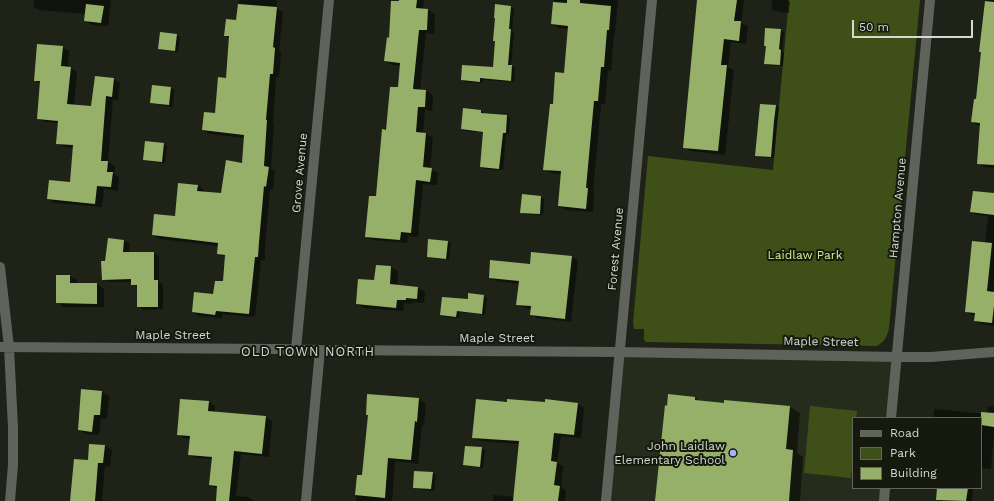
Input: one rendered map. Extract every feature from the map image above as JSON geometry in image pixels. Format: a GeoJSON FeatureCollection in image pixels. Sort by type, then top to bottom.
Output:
{"type":"FeatureCollection","features":[{"type":"Feature","properties":{"kind":"street","name":"Grove Avenue"},"geometry":{"type":"LineString","coordinates":[[296,349],[330,0]]}},
{"type":"Feature","properties":{"kind":"street","name":"Forest Avenue"},"geometry":{"type":"LineString","coordinates":[[606,501],[652,0]]}},
{"type":"Feature","properties":{"kind":"street","name":"Hampton Avenue"},"geometry":{"type":"LineString","coordinates":[[892,417],[930,0]]}},
{"type":"Feature","properties":{"kind":"street"},"geometry":{"type":"LineString","coordinates":[[0,267],[4,347],[13,428],[13,464],[10,501]]}},
{"type":"Feature","properties":{"kind":"street","name":"Maple Street"},"geometry":{"type":"LineString","coordinates":[[4,347],[620,352],[897,357],[931,357],[994,352]]}},
{"type":"Feature","properties":{"kind":"street"},"geometry":{"type":"LineString","coordinates":[[306,501],[320,350]]}},
{"type":"Feature","properties":{"kind":"street"},"geometry":{"type":"LineString","coordinates":[[884,501],[885,489]]}},
{"type":"Feature","properties":{"kind":"shaded area","name":"John Laidlaw Elementary School"},"geometry":{"type":"Polygon","coordinates":[[[623,355],[893,360],[888,417],[852,417],[852,489],[881,489],[880,501],[609,501],[623,355]]]}},
{"type":"Feature","properties":{"kind":"green space","name":"Laidlaw Park"},"geometry":{"type":"Polygon","coordinates":[[[789,0],[920,0],[889,328],[886,336],[877,346],[646,342],[644,340],[644,329],[634,329],[633,323],[648,156],[773,170],[789,0]]]}},
{"type":"Feature","properties":{"kind":"green space"},"geometry":{"type":"Polygon","coordinates":[[[810,406],[857,411],[856,417],[852,417],[851,478],[804,473],[810,406]]]}},
{"type":"Feature","properties":{"kind":"building"},"geometry":{"type":"Polygon","coordinates":[[[417,0],[416,8],[428,9],[427,30],[419,30],[413,89],[426,90],[425,107],[418,107],[416,132],[426,133],[423,167],[432,168],[430,182],[416,180],[411,233],[401,232],[400,240],[365,237],[369,196],[376,196],[382,129],[386,130],[390,87],[398,87],[400,63],[384,61],[387,37],[389,38],[391,1],[417,0]]]}},
{"type":"Feature","properties":{"kind":"building"},"geometry":{"type":"Polygon","coordinates":[[[567,0],[580,0],[580,3],[611,6],[609,30],[607,30],[604,67],[601,67],[598,101],[594,101],[586,188],[588,188],[586,209],[558,206],[561,171],[543,170],[550,104],[553,104],[555,72],[564,73],[568,26],[551,24],[553,2],[567,3],[567,0]]]}},
{"type":"Feature","properties":{"kind":"building"},"geometry":{"type":"Polygon","coordinates":[[[697,0],[737,0],[734,21],[741,21],[739,41],[724,39],[721,65],[727,65],[718,151],[683,148],[697,0]]]}},
{"type":"Feature","properties":{"kind":"building"},"geometry":{"type":"Polygon","coordinates":[[[985,1],[994,2],[994,165],[977,164],[980,123],[971,122],[974,99],[976,99],[981,52],[979,52],[985,1]]]}},
{"type":"Feature","properties":{"kind":"building"},"geometry":{"type":"Polygon","coordinates":[[[86,4],[104,6],[101,23],[84,21],[86,4]]]}},
{"type":"Feature","properties":{"kind":"building"},"geometry":{"type":"Polygon","coordinates":[[[238,4],[277,7],[273,47],[275,48],[273,74],[270,74],[266,120],[264,166],[269,167],[266,187],[264,186],[258,257],[255,257],[249,314],[216,311],[215,315],[192,312],[194,292],[213,294],[215,281],[223,281],[225,255],[217,254],[218,243],[152,235],[154,214],[175,216],[178,183],[198,185],[197,191],[221,193],[226,160],[242,163],[244,135],[202,130],[204,112],[215,113],[218,77],[226,78],[229,36],[224,36],[226,19],[236,20],[238,4]]]}},
{"type":"Feature","properties":{"kind":"building"},"geometry":{"type":"Polygon","coordinates":[[[495,4],[511,6],[508,65],[512,65],[511,81],[480,78],[480,82],[461,80],[462,65],[493,67],[495,4]]]}},
{"type":"Feature","properties":{"kind":"building"},"geometry":{"type":"Polygon","coordinates":[[[765,28],[781,29],[779,49],[781,50],[780,65],[764,64],[766,46],[764,46],[765,28]]]}},
{"type":"Feature","properties":{"kind":"building"},"geometry":{"type":"Polygon","coordinates":[[[160,32],[177,34],[175,51],[158,49],[160,32]]]}},
{"type":"Feature","properties":{"kind":"building"},"geometry":{"type":"Polygon","coordinates":[[[37,44],[63,46],[61,66],[71,67],[67,104],[91,106],[95,76],[114,78],[112,97],[106,96],[101,161],[108,161],[107,172],[113,172],[111,187],[97,186],[95,204],[47,199],[49,180],[70,182],[73,145],[56,144],[58,121],[37,119],[40,81],[34,81],[37,44]]]}},
{"type":"Feature","properties":{"kind":"building"},"geometry":{"type":"Polygon","coordinates":[[[152,85],[171,87],[169,105],[150,103],[152,85]]]}},
{"type":"Feature","properties":{"kind":"building"},"geometry":{"type":"Polygon","coordinates":[[[760,104],[776,105],[771,157],[755,156],[760,104]]]}},
{"type":"Feature","properties":{"kind":"building"},"geometry":{"type":"Polygon","coordinates":[[[463,108],[481,110],[481,113],[507,115],[506,133],[503,133],[499,169],[480,167],[483,132],[461,129],[463,108]]]}},
{"type":"Feature","properties":{"kind":"building"},"geometry":{"type":"Polygon","coordinates":[[[145,141],[164,143],[162,162],[143,160],[145,141]]]}},
{"type":"Feature","properties":{"kind":"building"},"geometry":{"type":"Polygon","coordinates":[[[973,191],[994,193],[994,215],[970,212],[973,191]]]}},
{"type":"Feature","properties":{"kind":"building"},"geometry":{"type":"Polygon","coordinates":[[[522,194],[541,196],[540,214],[520,213],[522,194]]]}},
{"type":"Feature","properties":{"kind":"building"},"geometry":{"type":"Polygon","coordinates":[[[108,238],[124,240],[123,252],[154,252],[154,280],[158,280],[158,307],[137,307],[137,285],[131,285],[131,279],[102,280],[101,261],[105,261],[108,238]]]}},
{"type":"Feature","properties":{"kind":"building"},"geometry":{"type":"Polygon","coordinates":[[[428,239],[448,241],[446,259],[427,257],[428,239]]]}},
{"type":"Feature","properties":{"kind":"building"},"geometry":{"type":"Polygon","coordinates":[[[972,241],[992,243],[987,291],[994,292],[992,323],[974,321],[975,313],[965,312],[972,241]]]}},
{"type":"Feature","properties":{"kind":"building"},"geometry":{"type":"Polygon","coordinates":[[[531,252],[572,256],[565,319],[530,315],[531,306],[516,305],[519,281],[489,278],[490,260],[530,264],[531,252]]]}},
{"type":"Feature","properties":{"kind":"building"},"geometry":{"type":"Polygon","coordinates":[[[376,265],[391,266],[390,284],[418,287],[417,299],[406,298],[406,300],[397,300],[396,308],[356,304],[358,279],[374,280],[376,265]]]}},
{"type":"Feature","properties":{"kind":"building"},"geometry":{"type":"Polygon","coordinates":[[[56,275],[70,275],[70,283],[97,283],[97,304],[56,303],[56,275]]]}},
{"type":"Feature","properties":{"kind":"building"},"geometry":{"type":"Polygon","coordinates":[[[468,293],[484,295],[482,314],[457,311],[456,317],[440,315],[442,297],[468,299],[468,293]]]}},
{"type":"Feature","properties":{"kind":"building"},"geometry":{"type":"Polygon","coordinates":[[[81,389],[102,391],[100,415],[94,415],[92,432],[78,430],[81,389]]]}},
{"type":"Feature","properties":{"kind":"building"},"geometry":{"type":"Polygon","coordinates":[[[367,394],[419,398],[411,460],[388,458],[385,498],[355,495],[357,475],[362,475],[368,415],[366,415],[367,394]]]}},
{"type":"Feature","properties":{"kind":"building"},"geometry":{"type":"Polygon","coordinates":[[[668,394],[695,397],[695,400],[724,403],[724,400],[790,406],[786,449],[793,450],[789,501],[655,501],[665,405],[667,406],[668,394]]]}},
{"type":"Feature","properties":{"kind":"building"},"geometry":{"type":"Polygon","coordinates":[[[180,399],[209,401],[208,411],[266,416],[262,454],[234,451],[229,501],[216,501],[217,486],[209,485],[212,457],[188,455],[190,436],[177,435],[180,399]]]}},
{"type":"Feature","properties":{"kind":"building"},"geometry":{"type":"Polygon","coordinates":[[[476,399],[507,402],[507,399],[545,402],[545,399],[578,403],[574,435],[554,433],[551,461],[557,462],[554,485],[560,486],[558,501],[513,501],[519,441],[472,438],[476,399]]]}},
{"type":"Feature","properties":{"kind":"building"},"geometry":{"type":"Polygon","coordinates":[[[981,412],[994,413],[994,427],[982,425],[981,412]]]}},
{"type":"Feature","properties":{"kind":"building"},"geometry":{"type":"Polygon","coordinates":[[[89,444],[105,445],[103,463],[98,463],[95,501],[70,501],[74,459],[88,460],[89,444]]]}},
{"type":"Feature","properties":{"kind":"building"},"geometry":{"type":"Polygon","coordinates":[[[465,446],[482,447],[480,467],[463,465],[465,446]]]}},
{"type":"Feature","properties":{"kind":"building"},"geometry":{"type":"Polygon","coordinates":[[[414,471],[433,472],[431,489],[413,488],[414,471]]]}},
{"type":"Feature","properties":{"kind":"building"},"geometry":{"type":"Polygon","coordinates":[[[937,489],[968,489],[966,501],[936,500],[937,489]]]}},
{"type":"Feature","properties":{"kind":"place","name":"John Laidlaw Elementary School"},"geometry":{"type":"Point","coordinates":[733,453]}},
{"type":"Feature","properties":{"kind":"district","name":"OLD TOWN NORTH"},"geometry":{"type":"Point","coordinates":[308,352]}}]}
